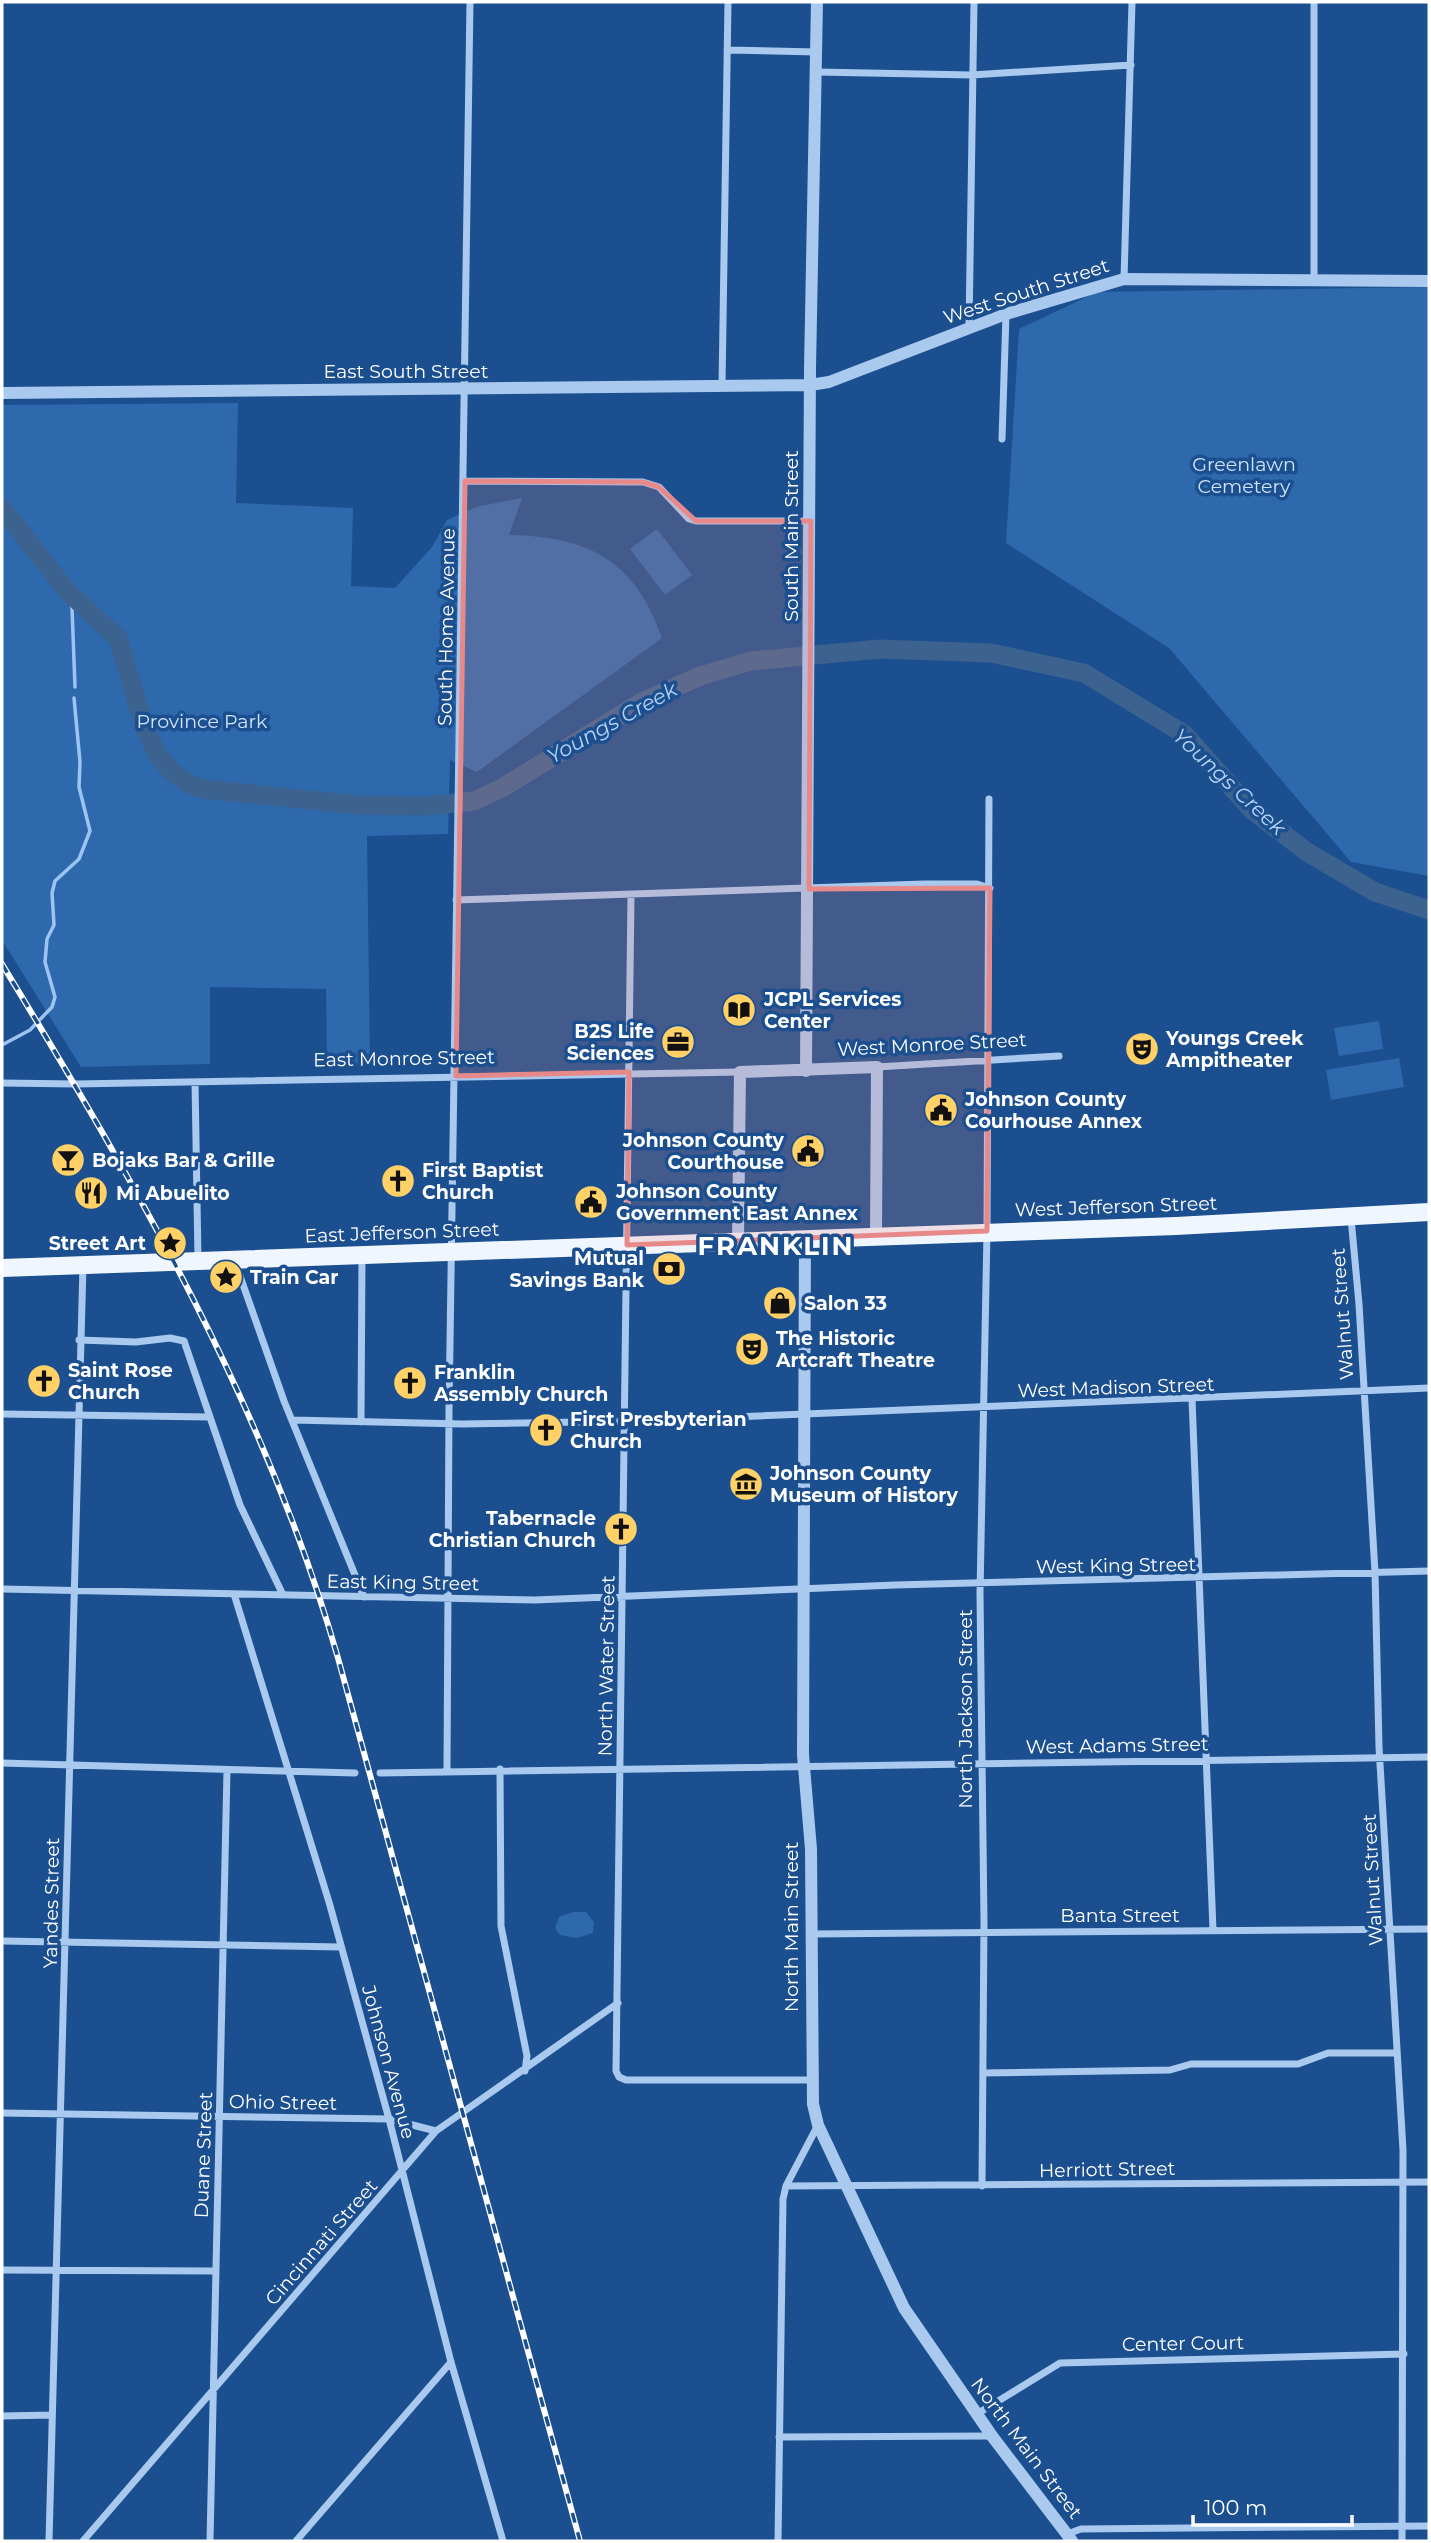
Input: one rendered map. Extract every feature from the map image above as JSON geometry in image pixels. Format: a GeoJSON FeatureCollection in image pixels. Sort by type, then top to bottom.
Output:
{"type":"FeatureCollection","features":[{"type":"Feature","properties":{"kind":"main road","name":"West Jefferson Street"},"geometry":{"type":"LineString","coordinates":[[805,1238],[1350,1218],[1429,1212]]}},
{"type":"Feature","properties":{"kind":"main road","name":"East Jefferson Street"},"geometry":{"type":"LineString","coordinates":[[2,1268],[805,1238]]}},
{"type":"Feature","properties":{"kind":"street","name":"South Home Avenue"},"geometry":{"type":"LineString","coordinates":[[447,1770],[451,1252],[456,1076],[456,900],[465,481],[470,2]]}},
{"type":"Feature","properties":{"kind":"street"},"geometry":{"type":"LineString","coordinates":[[722,386],[728,2]]}},
{"type":"Feature","properties":{"kind":"street","name":"South Main Street"},"geometry":{"type":"LineString","coordinates":[[806,1071],[811,613],[810,386],[817,2]]}},
{"type":"Feature","properties":{"kind":"street"},"geometry":{"type":"LineString","coordinates":[[969,328],[974,2]]}},
{"type":"Feature","properties":{"kind":"street"},"geometry":{"type":"LineString","coordinates":[[1124,279],[1132,2]]}},
{"type":"Feature","properties":{"kind":"street"},"geometry":{"type":"LineString","coordinates":[[1314,2],[1314,280]]}},
{"type":"Feature","properties":{"kind":"street"},"geometry":{"type":"LineString","coordinates":[[727,50],[817,52]]}},
{"type":"Feature","properties":{"kind":"street"},"geometry":{"type":"LineString","coordinates":[[816,72],[972,75],[1131,65]]}},
{"type":"Feature","properties":{"kind":"street","name":"West South Street"},"geometry":{"type":"LineString","coordinates":[[810,386],[829,382],[1006,314],[1124,279],[1429,281]]}},
{"type":"Feature","properties":{"kind":"street"},"geometry":{"type":"LineString","coordinates":[[1002,439],[1006,314]]}},
{"type":"Feature","properties":{"kind":"street","name":"East South Street"},"geometry":{"type":"LineString","coordinates":[[2,393],[810,386]]}},
{"type":"Feature","properties":{"kind":"street"},"geometry":{"type":"LineString","coordinates":[[465,481],[643,482],[659,487],[689,519],[696,522],[811,521]]}},
{"type":"Feature","properties":{"kind":"street","name":"North Jackson Street"},"geometry":{"type":"LineString","coordinates":[[982,2186],[984,1932],[980,1763],[989,799]]}},
{"type":"Feature","properties":{"kind":"street"},"geometry":{"type":"LineString","coordinates":[[456,900],[977,884],[990,888]]}},
{"type":"Feature","properties":{"kind":"street","name":"North Water Street"},"geometry":{"type":"LineString","coordinates":[[631,896],[616,2071],[622,2080],[811,2080]]}},
{"type":"Feature","properties":{"kind":"street","name":"West Monroe Street"},"geometry":{"type":"LineString","coordinates":[[806,1071],[1059,1056]]}},
{"type":"Feature","properties":{"kind":"street"},"geometry":{"type":"LineString","coordinates":[[876,1234],[877,1067]]}},
{"type":"Feature","properties":{"kind":"street","name":"East Monroe Street"},"geometry":{"type":"LineString","coordinates":[[3,1083],[806,1071]]}},
{"type":"Feature","properties":{"kind":"street"},"geometry":{"type":"LineString","coordinates":[[738,1240],[740,1072]]}},
{"type":"Feature","properties":{"kind":"street"},"geometry":{"type":"LineString","coordinates":[[195,1082],[198,1259]]}},
{"type":"Feature","properties":{"kind":"street","name":"Walnut Street"},"geometry":{"type":"LineString","coordinates":[[1350,1218],[1364,1391],[1374,1572],[1380,1758],[1404,2182],[1402,2541]]}},
{"type":"Feature","properties":{"kind":"street","name":"North Main Street"},"geometry":{"type":"LineString","coordinates":[[805,1238],[804,1766],[811,1849],[811,2080],[818,2125],[904,2308],[992,2436],[1070,2538]]}},
{"type":"Feature","properties":{"kind":"street"},"geometry":{"type":"LineString","coordinates":[[361,1422],[362,1255]]}},
{"type":"Feature","properties":{"kind":"street"},"geometry":{"type":"LineString","coordinates":[[234,1259],[293,1420],[364,1597]]}},
{"type":"Feature","properties":{"kind":"street","name":"Yandes Street"},"geometry":{"type":"LineString","coordinates":[[49,2541],[83,1265]]}},
{"type":"Feature","properties":{"kind":"street"},"geometry":{"type":"LineString","coordinates":[[79,1340],[136,1342],[170,1338],[184,1341],[240,1505],[283,1595]]}},
{"type":"Feature","properties":{"kind":"street","name":"West Madison Street"},"geometry":{"type":"LineString","coordinates":[[293,1420],[449,1423],[624,1421],[1429,1388]]}},
{"type":"Feature","properties":{"kind":"street"},"geometry":{"type":"LineString","coordinates":[[1192,1399],[1213,1930]]}},
{"type":"Feature","properties":{"kind":"street"},"geometry":{"type":"LineString","coordinates":[[2,1414],[209,1417]]}},
{"type":"Feature","properties":{"kind":"street","name":"West King Street"},"geometry":{"type":"LineString","coordinates":[[803,1590],[1429,1571]]}},
{"type":"Feature","properties":{"kind":"street","name":"East King Street"},"geometry":{"type":"LineString","coordinates":[[2,1589],[447,1599],[623,1598],[803,1590]]}},
{"type":"Feature","properties":{"kind":"street","name":"Johnson Avenue"},"geometry":{"type":"LineString","coordinates":[[234,1594],[341,1947],[389,2119],[450,2362],[503,2541]]}},
{"type":"Feature","properties":{"kind":"street","name":"West Adams Street"},"geometry":{"type":"LineString","coordinates":[[380,1773],[500,1769],[1429,1758]]}},
{"type":"Feature","properties":{"kind":"street"},"geometry":{"type":"LineString","coordinates":[[2,1763],[355,1773]]}},
{"type":"Feature","properties":{"kind":"street"},"geometry":{"type":"LineString","coordinates":[[500,1769],[500,1926],[527,2056],[525,2071]]}},
{"type":"Feature","properties":{"kind":"street","name":"Duane Street"},"geometry":{"type":"LineString","coordinates":[[210,2541],[227,1770]]}},
{"type":"Feature","properties":{"kind":"street","name":"Banta Street"},"geometry":{"type":"LineString","coordinates":[[811,1934],[1429,1928]]}},
{"type":"Feature","properties":{"kind":"street"},"geometry":{"type":"LineString","coordinates":[[2,1941],[341,1947]]}},
{"type":"Feature","properties":{"kind":"street","name":"Cincinnati Street"},"geometry":{"type":"LineString","coordinates":[[83,2541],[436,2131],[525,2071],[618,2003]]}},
{"type":"Feature","properties":{"kind":"street"},"geometry":{"type":"LineString","coordinates":[[982,2073],[1170,2070],[1191,2064],[1289,2065],[1328,2053],[1397,2053]]}},
{"type":"Feature","properties":{"kind":"street","name":"Ohio Street"},"geometry":{"type":"LineString","coordinates":[[2,2113],[389,2119],[436,2131]]}},
{"type":"Feature","properties":{"kind":"street"},"geometry":{"type":"LineString","coordinates":[[778,2541],[781,2223],[786,2186],[818,2125]]}},
{"type":"Feature","properties":{"kind":"street","name":"Herriott Street"},"geometry":{"type":"LineString","coordinates":[[786,2186],[1429,2182]]}},
{"type":"Feature","properties":{"kind":"street"},"geometry":{"type":"LineString","coordinates":[[2,2270],[214,2270]]}},
{"type":"Feature","properties":{"kind":"street","name":"Center Court"},"geometry":{"type":"LineString","coordinates":[[977,2414],[1060,2363],[1404,2354]]}},
{"type":"Feature","properties":{"kind":"street"},"geometry":{"type":"LineString","coordinates":[[296,2541],[450,2362]]}},
{"type":"Feature","properties":{"kind":"street"},"geometry":{"type":"LineString","coordinates":[[2,2416],[52,2415]]}},
{"type":"Feature","properties":{"kind":"street"},"geometry":{"type":"LineString","coordinates":[[779,2437],[992,2436]]}},
{"type":"Feature","properties":{"kind":"street"},"geometry":{"type":"LineString","coordinates":[[1070,2538],[1081,2529],[1429,2526]]}},
{"type":"Feature","properties":{"kind":"highlighted area"},"geometry":{"type":"Polygon","coordinates":[[[465,481],[643,482],[659,487],[696,521],[811,521],[809,889],[990,888],[987,1231],[627,1245],[629,1072],[456,1076],[465,481]]]}},
{"type":"Feature","properties":{"kind":"green space","name":"Greenlawn Cemetery"},"geometry":{"type":"Polygon","coordinates":[[[1429,287],[1429,876],[1351,862],[1169,648],[1006,543],[1019,329],[1097,292],[1429,287]]]}},
{"type":"Feature","properties":{"kind":"green space","name":"Province Park"},"geometry":{"type":"Polygon","coordinates":[[[238,403],[236,503],[353,508],[351,586],[395,588],[432,547],[447,520],[476,507],[522,498],[509,535],[563,541],[605,558],[622,571],[638,589],[662,638],[477,772],[450,760],[448,834],[367,836],[370,1064],[327,1065],[326,989],[210,987],[210,1064],[81,1067],[2,940],[2,405],[238,403]]]}},
{"type":"Feature","properties":{"kind":"green space"},"geometry":{"type":"Polygon","coordinates":[[[657,529],[692,575],[665,595],[630,549],[657,529]]]}},
{"type":"Feature","properties":{"kind":"green space"},"geometry":{"type":"Polygon","coordinates":[[[1379,1021],[1383,1049],[1339,1056],[1334,1028],[1379,1021]]]}},
{"type":"Feature","properties":{"kind":"green space"},"geometry":{"type":"Polygon","coordinates":[[[1399,1058],[1404,1087],[1331,1100],[1326,1070],[1399,1058]]]}},
{"type":"Feature","properties":{"kind":"green space"},"geometry":{"type":"Polygon","coordinates":[[[573,1912],[586,1912],[594,1922],[593,1933],[577,1938],[560,1935],[555,1928],[559,1917],[573,1912]]]}},
{"type":"Feature","properties":{"kind":"waterway","name":"Youngs Creek"},"geometry":{"type":"LineString","coordinates":[[2,508],[67,591],[118,638],[144,726],[159,757],[173,773],[189,784],[204,789],[358,805],[426,806],[474,801],[502,788],[640,703],[700,676],[751,661],[880,649],[991,653],[1084,673],[1184,734],[1252,810],[1307,852],[1375,892],[1429,910]]}},
{"type":"Feature","properties":{"kind":"waterway"},"geometry":{"type":"LineString","coordinates":[[67,591],[72,608],[75,687]]}},
{"type":"Feature","properties":{"kind":"waterway"},"geometry":{"type":"LineString","coordinates":[[2,1045],[30,1030],[52,1007],[55,997],[45,962],[47,939],[54,925],[52,893],[55,881],[79,859],[90,831],[79,787],[80,762],[74,698]]}},
{"type":"Feature","properties":{"kind":"railway"},"geometry":{"type":"LineString","coordinates":[[2,964],[101,1131],[194,1300],[274,1475],[308,1565],[338,1658],[580,2541]]}},
{"type":"Feature","properties":{"kind":"place","name":"JCPL Services Center"},"geometry":{"type":"Point","coordinates":[739,1010]}},
{"type":"Feature","properties":{"kind":"place","name":"B2S Life Sciences"},"geometry":{"type":"Point","coordinates":[678,1042]}},
{"type":"Feature","properties":{"kind":"place","name":"Youngs Creek Ampitheater"},"geometry":{"type":"Point","coordinates":[1142,1049]}},
{"type":"Feature","properties":{"kind":"place","name":"Johnson County Courhouse Annex"},"geometry":{"type":"Point","coordinates":[941,1110]}},
{"type":"Feature","properties":{"kind":"place","name":"Johnson County Courthouse"},"geometry":{"type":"Point","coordinates":[808,1151]}},
{"type":"Feature","properties":{"kind":"place","name":"Bojaks Bar & Grille"},"geometry":{"type":"Point","coordinates":[68,1160]}},
{"type":"Feature","properties":{"kind":"place","name":"First Baptist Church"},"geometry":{"type":"Point","coordinates":[398,1181]}},
{"type":"Feature","properties":{"kind":"place","name":"Mi Abuelito"},"geometry":{"type":"Point","coordinates":[91,1193]}},
{"type":"Feature","properties":{"kind":"place","name":"Johnson County Government East Annex"},"geometry":{"type":"Point","coordinates":[591,1202]}},
{"type":"Feature","properties":{"kind":"place","name":"Street Art"},"geometry":{"type":"Point","coordinates":[170,1243]}},
{"type":"Feature","properties":{"kind":"place","name":"Mutual Savings Bank"},"geometry":{"type":"Point","coordinates":[669,1269]}},
{"type":"Feature","properties":{"kind":"place","name":"Train Car"},"geometry":{"type":"Point","coordinates":[226,1277]}},
{"type":"Feature","properties":{"kind":"place","name":"Salon 33"},"geometry":{"type":"Point","coordinates":[780,1303]}},
{"type":"Feature","properties":{"kind":"place","name":"The Historic Artcraft Theatre"},"geometry":{"type":"Point","coordinates":[752,1349]}},
{"type":"Feature","properties":{"kind":"place","name":"Saint Rose Church"},"geometry":{"type":"Point","coordinates":[44,1381]}},
{"type":"Feature","properties":{"kind":"place","name":"Franklin Assembly Church"},"geometry":{"type":"Point","coordinates":[410,1383]}},
{"type":"Feature","properties":{"kind":"place","name":"First Presbyterian Church"},"geometry":{"type":"Point","coordinates":[546,1430]}},
{"type":"Feature","properties":{"kind":"place","name":"Johnson County Museum of History"},"geometry":{"type":"Point","coordinates":[746,1484]}},
{"type":"Feature","properties":{"kind":"place","name":"Tabernacle Christian Church"},"geometry":{"type":"Point","coordinates":[621,1529]}},
{"type":"Feature","properties":{"kind":"district","name":"FRANKLIN"},"geometry":{"type":"Point","coordinates":[776,1246]}}]}
